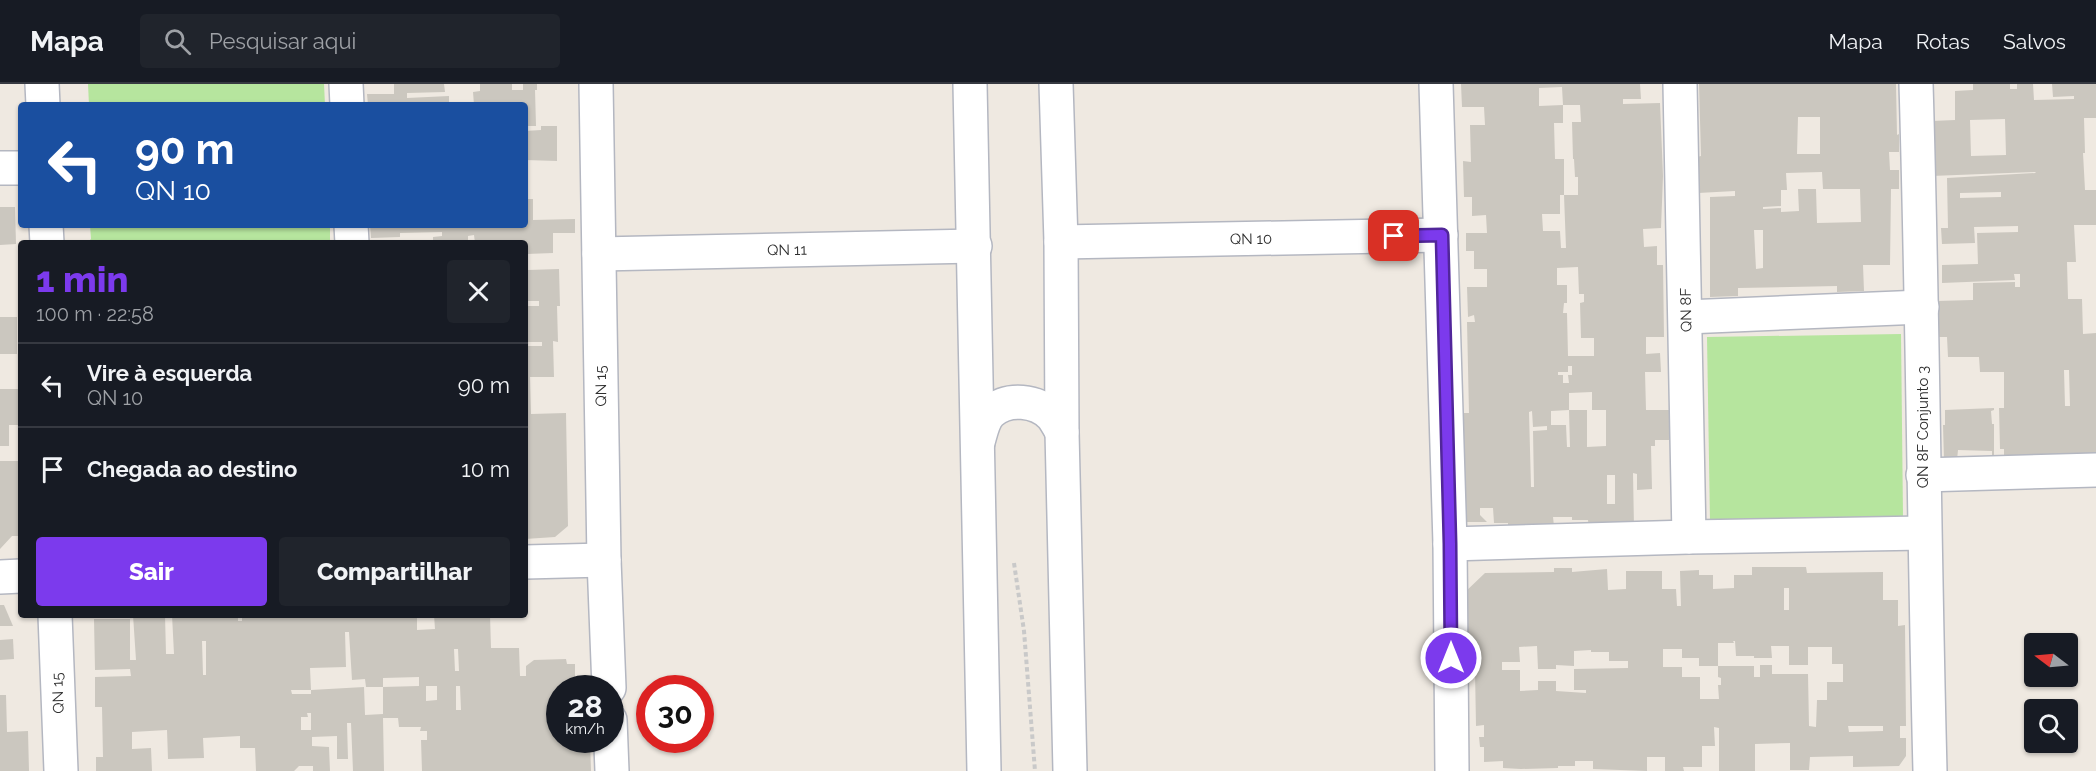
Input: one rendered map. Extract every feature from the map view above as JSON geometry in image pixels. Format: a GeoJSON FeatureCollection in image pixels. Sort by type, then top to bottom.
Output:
{"type":"FeatureCollection","features":[{"type":"Feature","properties":{"kind":"street"},"geometry":{"type":"LineString","coordinates":[[42,84],[43,102]]}},
{"type":"Feature","properties":{"kind":"street"},"geometry":{"type":"LineString","coordinates":[[346,84],[347,102]]}},
{"type":"Feature","properties":{"kind":"street","name":"QN 15"},"geometry":{"type":"LineString","coordinates":[[596,84],[604,560],[608,675]]}},
{"type":"Feature","properties":{"kind":"street"},"geometry":{"type":"LineString","coordinates":[[970,84],[984,771]]}},
{"type":"Feature","properties":{"kind":"street"},"geometry":{"type":"LineString","coordinates":[[1056,84],[1070,771]]}},
{"type":"Feature","properties":{"kind":"street"},"geometry":{"type":"LineString","coordinates":[[1436,84],[1450,544],[1452,771]]}},
{"type":"Feature","properties":{"kind":"street","name":"QN 8F"},"geometry":{"type":"LineString","coordinates":[[1680,84],[1689,537]]}},
{"type":"Feature","properties":{"kind":"street","name":"QN 8F Conjunto 3"},"geometry":{"type":"LineString","coordinates":[[1916,84],[1923,307],[1923,476],[1930,771]]}},
{"type":"Feature","properties":{"kind":"street"},"geometry":{"type":"LineString","coordinates":[[0,168],[18,168]]}},
{"type":"Feature","properties":{"kind":"street","name":"QN 10"},"geometry":{"type":"LineString","coordinates":[[1061,242],[1442,235]]}},
{"type":"Feature","properties":{"kind":"street","name":"QN 11"},"geometry":{"type":"LineString","coordinates":[[599,254],[975,246]]}},
{"type":"Feature","properties":{"kind":"street"},"geometry":{"type":"LineString","coordinates":[[1686,317],[1923,307]]}},
{"type":"Feature","properties":{"kind":"street"},"geometry":{"type":"LineString","coordinates":[[978,442],[983,424],[991,412],[1002,405],[1015,402],[1042,408],[1052,417],[1062,432]]}},
{"type":"Feature","properties":{"kind":"street"},"geometry":{"type":"LineString","coordinates":[[1923,476],[2096,470]]}},
{"type":"Feature","properties":{"kind":"street"},"geometry":{"type":"LineString","coordinates":[[1450,544],[1924,533]]}},
{"type":"Feature","properties":{"kind":"street"},"geometry":{"type":"LineString","coordinates":[[528,562],[604,560]]}},
{"type":"Feature","properties":{"kind":"street"},"geometry":{"type":"LineString","coordinates":[[0,577],[18,576]]}},
{"type":"Feature","properties":{"kind":"street","name":"QN 15"},"geometry":{"type":"LineString","coordinates":[[55,618],[61,771]]}},
{"type":"Feature","properties":{"kind":"street"},"geometry":{"type":"LineString","coordinates":[[611,753],[612,771]]}},
{"type":"Feature","properties":{"kind":"green space"},"geometry":{"type":"Polygon","coordinates":[[[88,84],[324,84],[325,102],[89,102],[88,84]]]}},
{"type":"Feature","properties":{"kind":"green space"},"geometry":{"type":"Polygon","coordinates":[[[90,228],[330,228],[330,240],[91,239],[90,228]]]}},
{"type":"Feature","properties":{"kind":"green space"},"geometry":{"type":"Polygon","coordinates":[[[1901,334],[1903,517],[1710,521],[1707,337],[1901,334]]]}},
{"type":"Feature","properties":{"kind":"building"},"geometry":{"type":"Polygon","coordinates":[[[394,84],[444,84],[445,92],[407,93],[407,98],[449,96],[449,102],[368,102],[367,94],[394,94],[394,84]]]}},
{"type":"Feature","properties":{"kind":"building"},"geometry":{"type":"Polygon","coordinates":[[[480,84],[512,84],[512,90],[523,90],[523,84],[537,84],[537,90],[535,90],[536,126],[528,126],[528,102],[474,102],[473,92],[480,91],[480,84]]]}},
{"type":"Feature","properties":{"kind":"building"},"geometry":{"type":"Polygon","coordinates":[[[1461,84],[1640,84],[1641,99],[1623,99],[1623,104],[1660,103],[1663,176],[1661,228],[1643,229],[1644,247],[1657,246],[1657,265],[1663,265],[1664,337],[1646,337],[1646,354],[1660,353],[1661,372],[1645,372],[1646,410],[1670,410],[1669,440],[1655,440],[1655,446],[1651,446],[1652,489],[1637,490],[1637,474],[1633,473],[1634,527],[1589,528],[1588,520],[1553,517],[1554,526],[1508,528],[1508,523],[1494,523],[1493,508],[1480,508],[1480,515],[1487,522],[1463,522],[1458,413],[1469,413],[1467,322],[1475,322],[1474,315],[1468,317],[1467,287],[1487,287],[1487,269],[1474,269],[1474,251],[1466,251],[1466,233],[1487,233],[1486,215],[1472,216],[1472,197],[1464,197],[1463,161],[1471,162],[1470,125],[1485,125],[1484,107],[1462,107],[1461,84]],[[1562,87],[1539,88],[1539,106],[1563,105],[1562,87]],[[1563,105],[1563,123],[1554,123],[1555,159],[1564,159],[1564,195],[1578,195],[1578,177],[1575,177],[1573,159],[1572,122],[1581,122],[1580,105],[1563,105]],[[1560,195],[1560,214],[1542,214],[1543,231],[1560,231],[1561,248],[1566,248],[1564,195],[1560,195]],[[1578,267],[1557,268],[1557,285],[1567,285],[1567,303],[1564,303],[1563,313],[1567,313],[1568,356],[1594,356],[1594,338],[1581,338],[1580,303],[1584,302],[1584,294],[1579,294],[1578,267]],[[1568,366],[1568,372],[1558,372],[1558,375],[1563,375],[1563,383],[1569,383],[1568,375],[1572,375],[1572,366],[1568,366]],[[1592,392],[1569,393],[1569,410],[1587,410],[1587,447],[1606,446],[1606,410],[1592,410],[1592,392]],[[1569,410],[1551,411],[1551,425],[1566,425],[1567,447],[1570,447],[1569,410]],[[1532,411],[1529,412],[1531,487],[1534,487],[1533,431],[1547,430],[1547,426],[1533,427],[1532,411]],[[1607,475],[1607,504],[1615,504],[1615,475],[1607,475]]]}},
{"type":"Feature","properties":{"kind":"building"},"geometry":{"type":"Polygon","coordinates":[[[1699,84],[1896,84],[1899,152],[1889,152],[1890,170],[1899,170],[1899,189],[1891,189],[1890,265],[1863,265],[1864,291],[1837,292],[1837,286],[1738,288],[1738,296],[1710,297],[1710,197],[1735,196],[1735,191],[1698,193],[1697,157],[1701,156],[1699,84]],[[1798,117],[1797,154],[1820,154],[1820,117],[1798,117]],[[1822,172],[1786,173],[1787,190],[1781,190],[1781,206],[1763,207],[1763,209],[1781,208],[1781,212],[1799,211],[1798,189],[1816,189],[1817,223],[1861,222],[1860,189],[1823,189],[1822,172]],[[1754,230],[1756,269],[1763,268],[1763,230],[1754,230]]]}},
{"type":"Feature","properties":{"kind":"building"},"geometry":{"type":"Polygon","coordinates":[[[1973,84],[2010,84],[2010,89],[2017,89],[2017,84],[2033,84],[2034,100],[2074,99],[2074,96],[2053,97],[2052,84],[2096,84],[2096,118],[2084,118],[2085,153],[2083,153],[2085,190],[2096,190],[2096,225],[2074,225],[2076,262],[2067,262],[2068,299],[2082,299],[2083,334],[2096,333],[2096,454],[2042,455],[2043,461],[2004,461],[2004,449],[2000,449],[1999,408],[2004,408],[2004,372],[1980,372],[1979,357],[1948,357],[1947,337],[1938,337],[1937,301],[1973,300],[1973,283],[2015,282],[2015,287],[2020,287],[2020,274],[2014,274],[2015,280],[1942,283],[1942,265],[1978,264],[1977,233],[2018,232],[2018,226],[1974,227],[1975,243],[1942,244],[1941,228],[1948,228],[1947,178],[2036,173],[1931,176],[1932,121],[1955,120],[1955,91],[1973,90],[1973,84]],[[2005,119],[1970,120],[1971,156],[2006,155],[2005,119]],[[2001,192],[1960,193],[1960,198],[2001,197],[2001,192]],[[2064,370],[2065,406],[2070,406],[2069,370],[2064,370]]]}},
{"type":"Feature","properties":{"kind":"building"},"geometry":{"type":"Polygon","coordinates":[[[541,126],[557,126],[557,161],[528,160],[528,131],[541,130],[541,126]]]}},
{"type":"Feature","properties":{"kind":"building"},"geometry":{"type":"Polygon","coordinates":[[[528,199],[533,199],[533,220],[575,219],[575,233],[553,233],[553,253],[528,254],[528,240],[475,240],[474,235],[468,236],[468,240],[433,240],[433,237],[442,236],[442,232],[400,233],[400,237],[371,238],[370,228],[528,228],[528,199]]]}},
{"type":"Feature","properties":{"kind":"building"},"geometry":{"type":"Polygon","coordinates":[[[0,207],[15,207],[16,244],[0,245],[0,207]]]}},
{"type":"Feature","properties":{"kind":"building"},"geometry":{"type":"Polygon","coordinates":[[[559,269],[560,306],[557,306],[558,342],[553,341],[554,377],[530,377],[531,414],[566,413],[568,526],[555,537],[528,539],[528,346],[542,346],[542,342],[528,342],[528,306],[539,306],[539,301],[528,301],[528,270],[559,269]]]}},
{"type":"Feature","properties":{"kind":"building"},"geometry":{"type":"Polygon","coordinates":[[[0,317],[17,317],[17,354],[0,354],[0,317]]]}},
{"type":"Feature","properties":{"kind":"building"},"geometry":{"type":"Polygon","coordinates":[[[0,389],[18,389],[18,425],[9,425],[9,446],[0,446],[0,389]]]}},
{"type":"Feature","properties":{"kind":"building"},"geometry":{"type":"Polygon","coordinates":[[[1994,408],[1991,411],[1992,424],[1994,424],[1994,456],[1992,456],[1992,451],[1958,450],[1957,460],[1944,460],[1945,410],[1994,408]]]}},
{"type":"Feature","properties":{"kind":"building"},"geometry":{"type":"Polygon","coordinates":[[[0,461],[18,461],[18,536],[12,536],[0,549],[0,461]]]}},
{"type":"Feature","properties":{"kind":"building"},"geometry":{"type":"Polygon","coordinates":[[[1752,567],[1806,567],[1807,573],[1883,572],[1883,600],[1898,600],[1898,626],[1905,625],[1906,726],[1900,726],[1900,738],[1906,738],[1906,756],[1899,766],[1853,767],[1853,756],[1810,757],[1809,770],[1790,770],[1790,743],[1755,744],[1755,771],[1719,771],[1719,728],[1714,727],[1715,746],[1702,746],[1702,767],[1683,767],[1684,771],[1665,771],[1665,757],[1647,757],[1647,771],[1593,769],[1593,761],[1575,761],[1575,766],[1558,766],[1558,768],[1521,769],[1503,768],[1503,761],[1484,762],[1484,747],[1480,747],[1479,737],[1484,737],[1484,725],[1476,726],[1475,670],[1464,670],[1463,594],[1485,573],[1554,572],[1554,568],[1572,568],[1572,572],[1607,569],[1608,590],[1626,589],[1626,571],[1662,571],[1662,589],[1676,589],[1677,606],[1681,606],[1680,571],[1699,570],[1699,575],[1713,575],[1713,589],[1734,588],[1734,575],[1752,575],[1752,567]],[[1784,588],[1784,610],[1789,610],[1789,588],[1784,588]],[[1735,641],[1734,643],[1718,643],[1718,666],[1754,666],[1754,677],[1760,677],[1760,665],[1772,665],[1772,674],[1808,674],[1809,726],[1816,727],[1817,700],[1827,700],[1827,682],[1843,682],[1843,664],[1832,664],[1832,647],[1808,647],[1808,665],[1789,665],[1789,646],[1771,646],[1772,658],[1754,658],[1754,656],[1736,656],[1735,641]],[[1537,646],[1519,647],[1520,662],[1502,662],[1502,670],[1520,670],[1520,691],[1538,690],[1538,681],[1556,681],[1556,691],[1586,693],[1586,690],[1574,690],[1574,669],[1628,668],[1628,661],[1609,661],[1609,652],[1591,652],[1591,650],[1574,651],[1574,666],[1556,665],[1556,669],[1538,669],[1537,646]],[[1663,649],[1663,667],[1682,667],[1682,677],[1700,677],[1700,699],[1719,699],[1718,685],[1721,685],[1721,678],[1718,677],[1718,666],[1699,666],[1699,658],[1682,658],[1682,649],[1663,649]],[[1848,726],[1849,732],[1883,731],[1883,726],[1848,726]]]}},
{"type":"Feature","properties":{"kind":"building"},"geometry":{"type":"Polygon","coordinates":[[[0,605],[4,605],[13,626],[0,626],[0,605]]]}},
{"type":"Feature","properties":{"kind":"building"},"geometry":{"type":"Polygon","coordinates":[[[133,618],[165,618],[166,654],[174,654],[172,618],[238,618],[238,621],[242,621],[242,618],[417,618],[417,630],[435,629],[434,618],[490,618],[491,648],[519,648],[520,676],[526,676],[526,666],[534,660],[566,659],[567,664],[575,664],[575,675],[546,675],[546,753],[590,753],[591,771],[422,771],[421,740],[427,740],[427,731],[420,731],[421,727],[399,727],[398,718],[383,718],[384,771],[353,771],[351,723],[347,723],[348,759],[337,759],[337,736],[312,737],[312,746],[329,747],[330,771],[313,771],[313,766],[299,766],[294,771],[256,771],[255,748],[240,748],[240,736],[203,738],[204,758],[168,759],[167,730],[132,732],[132,749],[151,748],[152,771],[96,771],[96,757],[103,757],[102,707],[95,707],[95,677],[131,676],[130,669],[95,670],[94,619],[130,619],[130,660],[136,660],[133,618]],[[345,632],[346,667],[310,668],[311,690],[364,687],[365,715],[383,714],[383,687],[366,687],[365,679],[352,680],[349,632],[345,632]],[[202,641],[203,675],[206,675],[206,641],[202,641]],[[454,649],[455,671],[459,671],[458,649],[454,649]],[[419,677],[383,678],[383,687],[419,686],[419,677]],[[426,686],[426,701],[437,700],[437,686],[426,686]],[[456,686],[456,710],[461,710],[460,686],[456,686]],[[291,690],[292,694],[311,694],[311,690],[291,690]],[[307,713],[308,717],[301,717],[301,730],[311,730],[311,713],[307,713]]]}},
{"type":"Feature","properties":{"kind":"building"},"geometry":{"type":"Polygon","coordinates":[[[13,639],[14,659],[0,660],[0,640],[13,639]]]}},
{"type":"Feature","properties":{"kind":"building"},"geometry":{"type":"Polygon","coordinates":[[[0,695],[6,695],[7,732],[28,731],[29,771],[0,771],[0,695]]]}},
{"type":"Feature","properties":{"kind":"route"},"geometry":{"type":"LineString","coordinates":[[1394,236],[1442,235],[1451,658]]}}]}
